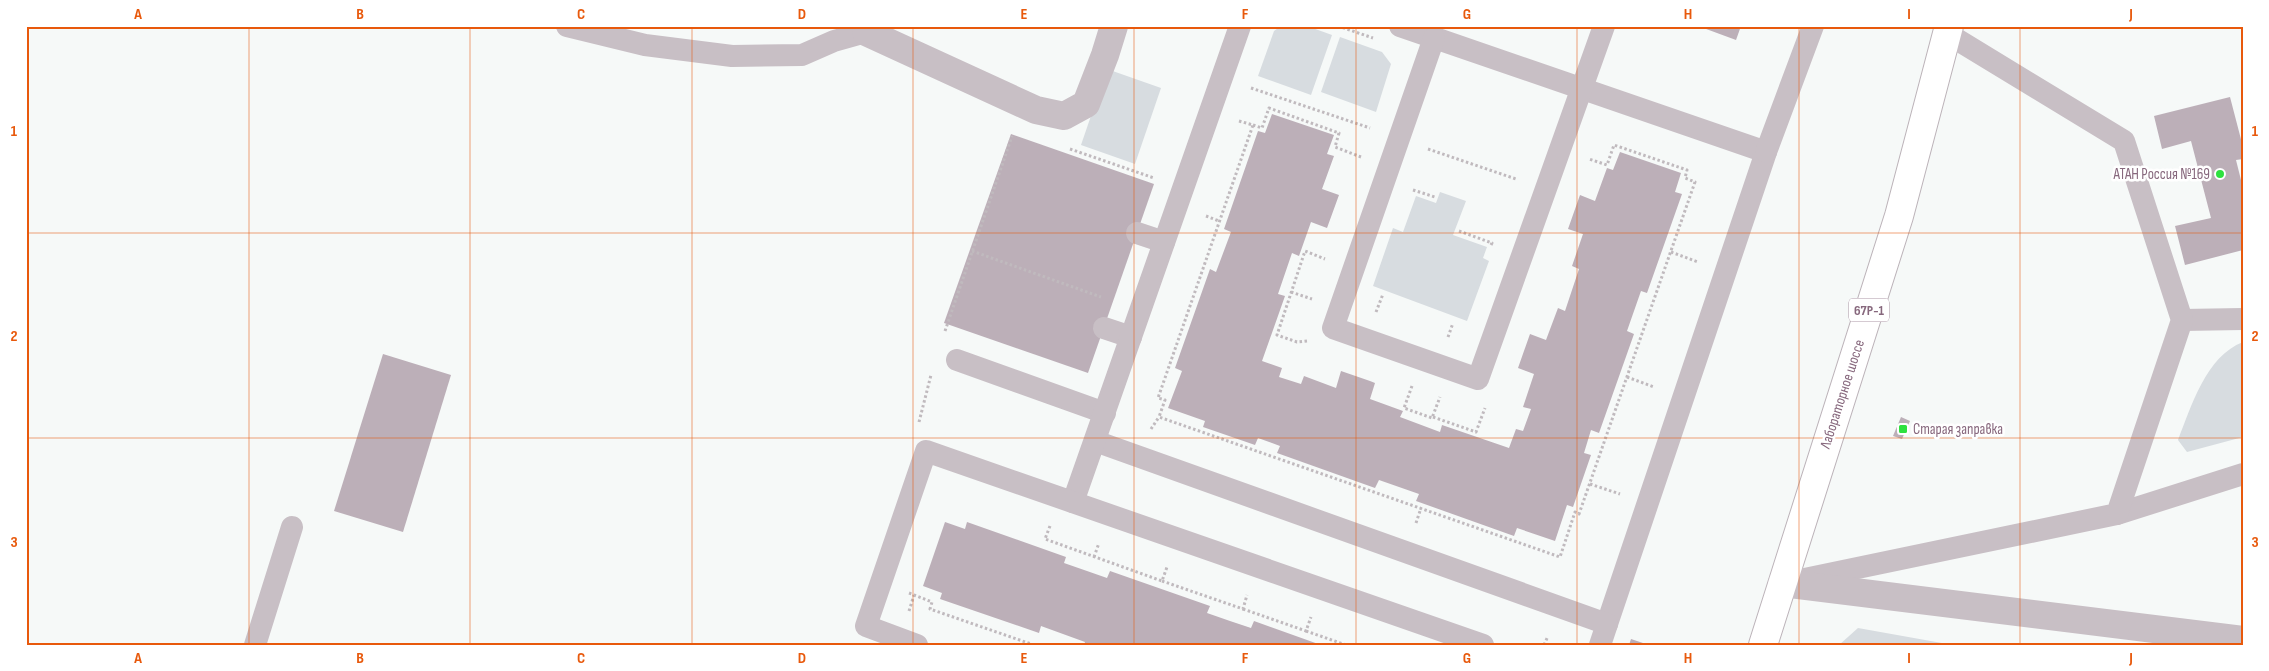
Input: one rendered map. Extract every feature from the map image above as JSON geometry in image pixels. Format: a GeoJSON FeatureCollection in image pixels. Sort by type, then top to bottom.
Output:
{"type":"FeatureCollection","features":[{"type":"Feature","properties":{"kind":"main road","name":"Лабораторное шоссе"},"geometry":{"type":"LineString","coordinates":[[1763,645],[1899,216],[1948,30]]}},
{"type":"Feature","properties":{"kind":"street"},"geometry":{"type":"LineString","coordinates":[[861,29],[1036,110],[1064,116],[1086,104],[1114,26]]}},
{"type":"Feature","properties":{"kind":"street"},"geometry":{"type":"LineString","coordinates":[[1782,583],[2243,640]]}},
{"type":"Feature","properties":{"kind":"lane"},"geometry":{"type":"LineString","coordinates":[[567,26],[645,44],[732,56],[802,55],[861,29]]}},
{"type":"Feature","properties":{"kind":"lane"},"geometry":{"type":"LineString","coordinates":[[1073,502],[1240,26]]}},
{"type":"Feature","properties":{"kind":"lane"},"geometry":{"type":"LineString","coordinates":[[1400,26],[1766,152]]}},
{"type":"Feature","properties":{"kind":"lane"},"geometry":{"type":"LineString","coordinates":[[1434,38],[1333,328],[1478,379],[1604,26]]}},
{"type":"Feature","properties":{"kind":"lane"},"geometry":{"type":"LineString","coordinates":[[1095,441],[1604,635],[1766,152],[1813,26]]}},
{"type":"Feature","properties":{"kind":"lane"},"geometry":{"type":"LineString","coordinates":[[1948,30],[2124,141],[2182,320],[2117,514]]}},
{"type":"Feature","properties":{"kind":"lane"},"geometry":{"type":"LineString","coordinates":[[1137,233],[1164,242]]}},
{"type":"Feature","properties":{"kind":"lane"},"geometry":{"type":"LineString","coordinates":[[2182,320],[2243,318]]}},
{"type":"Feature","properties":{"kind":"lane"},"geometry":{"type":"LineString","coordinates":[[1104,328],[1131,337]]}},
{"type":"Feature","properties":{"kind":"lane"},"geometry":{"type":"LineString","coordinates":[[958,360],[1105,413]]}},
{"type":"Feature","properties":{"kind":"lane"},"geometry":{"type":"LineString","coordinates":[[917,645],[866,626],[926,451],[1483,645]]}},
{"type":"Feature","properties":{"kind":"lane"},"geometry":{"type":"LineString","coordinates":[[1782,583],[2117,514],[2243,474]]}},
{"type":"Feature","properties":{"kind":"lane"},"geometry":{"type":"LineString","coordinates":[[255,645],[292,526]]}},
{"type":"Feature","properties":{"kind":"path"},"geometry":{"type":"LineString","coordinates":[[1253,125],[1262,128],[1269,108],[1339,133],[1335,147],[1362,157]]}},
{"type":"Feature","properties":{"kind":"path"},"geometry":{"type":"LineString","coordinates":[[947,326],[1014,130]]}},
{"type":"Feature","properties":{"kind":"path"},"geometry":{"type":"LineString","coordinates":[[1063,147],[1183,188]]}},
{"type":"Feature","properties":{"kind":"path"},"geometry":{"type":"LineString","coordinates":[[972,250],[1107,300]]}},
{"type":"Feature","properties":{"kind":"path"},"geometry":{"type":"LineString","coordinates":[[1308,341],[1297,342],[1277,335],[1305,251],[1328,259]]}},
{"type":"Feature","properties":{"kind":"path"},"geometry":{"type":"LineString","coordinates":[[1671,252],[1708,265]]}},
{"type":"Feature","properties":{"kind":"path"},"geometry":{"type":"LineString","coordinates":[[1292,292],[1314,300]]}},
{"type":"Feature","properties":{"kind":"path"},"geometry":{"type":"LineString","coordinates":[[1627,378],[1655,387]]}},
{"type":"Feature","properties":{"kind":"path"},"geometry":{"type":"LineString","coordinates":[[1414,379],[1404,408],[1432,418],[1476,432],[1486,404]]}},
{"type":"Feature","properties":{"kind":"path"},"geometry":{"type":"LineString","coordinates":[[1433,417],[1443,389]]}},
{"type":"Feature","properties":{"kind":"path"},"geometry":{"type":"LineString","coordinates":[[1590,484],[1627,497]]}},
{"type":"Feature","properties":{"kind":"path"},"geometry":{"type":"LineString","coordinates":[[1415,524],[1422,508]]}},
{"type":"Feature","properties":{"kind":"path"},"geometry":{"type":"LineString","coordinates":[[1052,520],[1045,540],[1243,609],[1249,590]]}},
{"type":"Feature","properties":{"kind":"path"},"geometry":{"type":"LineString","coordinates":[[1162,581],[1170,560]]}},
{"type":"Feature","properties":{"kind":"path"},"geometry":{"type":"LineString","coordinates":[[910,584],[906,592],[932,602],[930,609],[1034,645]]}},
{"type":"Feature","properties":{"kind":"path"},"geometry":{"type":"LineString","coordinates":[[1306,631],[1346,645]]}},
{"type":"Feature","properties":{"kind":"shaded area"},"geometry":{"type":"Polygon","coordinates":[[[1281,26],[1307,26],[1332,35],[1311,95],[1258,76],[1274,31],[1281,26]]]}},
{"type":"Feature","properties":{"kind":"shaded area"},"geometry":{"type":"Polygon","coordinates":[[[1340,37],[1382,52],[1391,64],[1376,112],[1321,92],[1340,37]]]}},
{"type":"Feature","properties":{"kind":"shaded area"},"geometry":{"type":"Polygon","coordinates":[[[1107,69],[1161,88],[1135,164],[1081,145],[1107,69]]]}},
{"type":"Feature","properties":{"kind":"shaded area"},"geometry":{"type":"Polygon","coordinates":[[[1440,192],[1466,201],[1453,235],[1487,247],[1483,258],[1489,261],[1467,321],[1373,286],[1393,228],[1403,232],[1416,196],[1436,203],[1440,192]]]}},
{"type":"Feature","properties":{"kind":"shaded area"},"geometry":{"type":"Polygon","coordinates":[[[2243,342],[2243,437],[2187,452],[2178,440],[2202,384],[2219,359],[2230,349],[2243,342]]]}},
{"type":"Feature","properties":{"kind":"shaded area"},"geometry":{"type":"Polygon","coordinates":[[[1858,628],[1953,645],[1839,645],[1858,628]]]}},
{"type":"Feature","properties":{"kind":"building"},"geometry":{"type":"Polygon","coordinates":[[[1698,26],[1741,26],[1736,40],[1698,26]]]}},
{"type":"Feature","properties":{"kind":"building","name":"АТАН Россия №169"},"geometry":{"type":"Polygon","coordinates":[[[2230,97],[2243,147],[2243,159],[2236,160],[2243,188],[2243,250],[2185,265],[2175,226],[2211,218],[2191,141],[2162,149],[2154,116],[2230,97]]]}},
{"type":"Feature","properties":{"kind":"building"},"geometry":{"type":"Polygon","coordinates":[[[1272,114],[1334,135],[1327,154],[1334,156],[1322,189],[1339,195],[1327,228],[1311,222],[1299,256],[1292,253],[1278,294],[1285,296],[1262,361],[1282,368],[1279,377],[1301,384],[1304,376],[1336,388],[1341,371],[1370,381],[1375,383],[1370,399],[1403,411],[1400,417],[1440,432],[1442,425],[1509,448],[1516,429],[1523,431],[1531,409],[1523,407],[1534,374],[1518,368],[1530,334],[1546,340],[1558,308],[1565,311],[1579,269],[1572,266],[1583,234],[1568,229],[1580,195],[1595,201],[1607,168],[1613,170],[1620,152],[1681,173],[1675,192],[1682,194],[1647,293],[1641,291],[1627,331],[1634,334],[1599,433],[1591,430],[1584,453],[1591,455],[1573,507],[1567,505],[1555,541],[1517,528],[1514,536],[1416,501],[1419,494],[1379,480],[1375,488],[1277,453],[1280,446],[1258,438],[1255,445],[1203,427],[1205,421],[1168,408],[1182,371],[1175,368],[1210,269],[1216,272],[1231,232],[1224,229],[1258,131],[1265,133],[1272,114]]]}},
{"type":"Feature","properties":{"kind":"building"},"geometry":{"type":"Polygon","coordinates":[[[1011,134],[1154,184],[1088,373],[944,323],[1011,134]]]}},
{"type":"Feature","properties":{"kind":"building"},"geometry":{"type":"Polygon","coordinates":[[[383,354],[451,375],[403,532],[334,511],[383,354]]]}},
{"type":"Feature","properties":{"kind":"building"},"geometry":{"type":"Polygon","coordinates":[[[1901,417],[1910,421],[1902,439],[1893,436],[1901,417]]]}},
{"type":"Feature","properties":{"kind":"building"},"geometry":{"type":"Polygon","coordinates":[[[945,522],[965,529],[967,522],[1066,557],[1064,563],[1107,578],[1110,571],[1210,606],[1207,613],[1230,621],[1251,628],[1254,621],[1321,645],[1084,645],[1085,642],[1041,626],[1039,633],[940,599],[942,593],[923,586],[945,522]]]}},
{"type":"Feature","properties":{"kind":"building"},"geometry":{"type":"Polygon","coordinates":[[[1631,639],[1646,644],[1646,645],[1629,645],[1631,639]]]}},
{"type":"Feature","properties":{"kind":"place","name":"АТАН Россия №169"},"geometry":{"type":"Point","coordinates":[2220,174]}},
{"type":"Feature","properties":{"kind":"place","name":"Старая заправка"},"geometry":{"type":"Point","coordinates":[1903,429]}}]}
